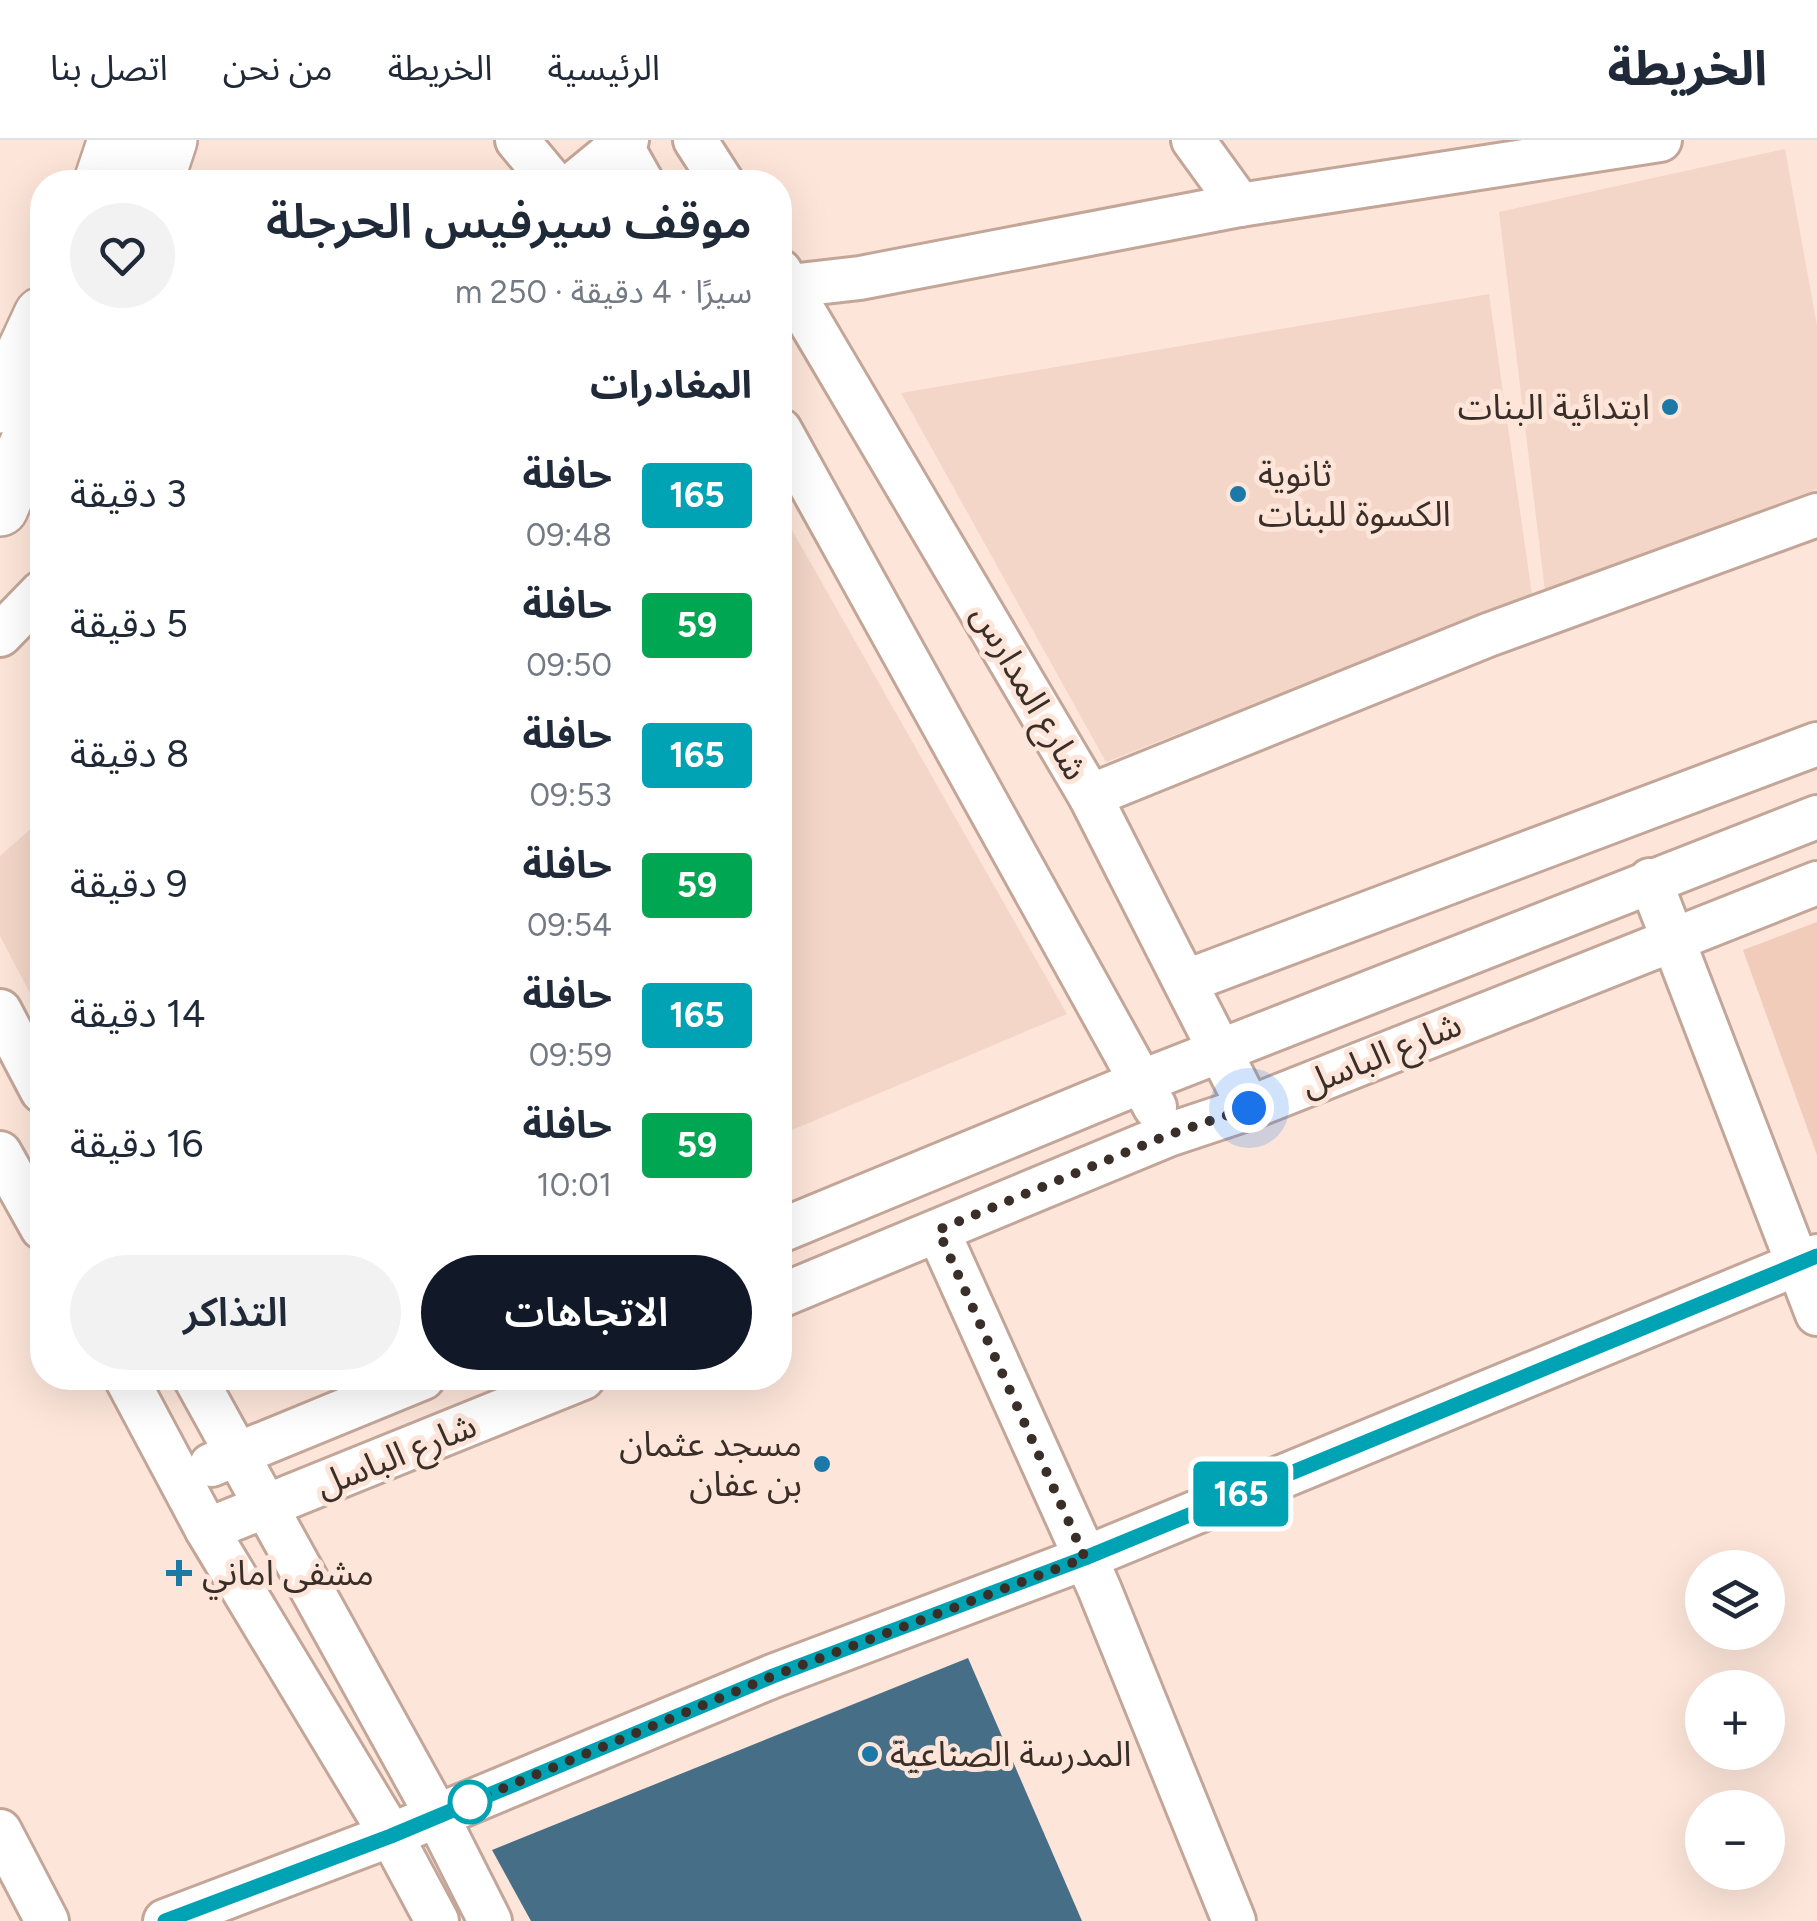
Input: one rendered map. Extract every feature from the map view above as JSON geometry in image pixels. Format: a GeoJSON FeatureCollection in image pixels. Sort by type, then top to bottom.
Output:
{"type":"FeatureCollection","features":[{"type":"Feature","properties":{"kind":"main road"},"geometry":{"type":"LineString","coordinates":[[106,170],[116,140]]}},
{"type":"Feature","properties":{"kind":"main road"},"geometry":{"type":"LineString","coordinates":[[159,170],[169,140]]}},
{"type":"Feature","properties":{"kind":"main road"},"geometry":{"type":"LineString","coordinates":[[0,405],[30,341]]}},
{"type":"Feature","properties":{"kind":"main road"},"geometry":{"type":"LineString","coordinates":[[0,508],[30,439]]}},
{"type":"Feature","properties":{"kind":"street"},"geometry":{"type":"LineString","coordinates":[[518,140],[542,170]]}},
{"type":"Feature","properties":{"kind":"street"},"geometry":{"type":"LineString","coordinates":[[695,140],[714,170]]}},
{"type":"Feature","properties":{"kind":"street"},"geometry":{"type":"LineString","coordinates":[[1194,140],[1240,205]]}},
{"type":"Feature","properties":{"kind":"street","name":"شارع المدارس"},"geometry":{"type":"LineString","coordinates":[[792,282],[860,278],[1240,205],[1660,140]]}},
{"type":"Feature","properties":{"kind":"street"},"geometry":{"type":"LineString","coordinates":[[591,170],[624,143],[636,170]]}},
{"type":"Feature","properties":{"kind":"street","name":"شارع المدارس"},"geometry":{"type":"LineString","coordinates":[[792,298],[1090,796],[1249,1108]]}},
{"type":"Feature","properties":{"kind":"street"},"geometry":{"type":"LineString","coordinates":[[792,452],[1143,1082],[1168,1135]]}},
{"type":"Feature","properties":{"kind":"street"},"geometry":{"type":"LineString","coordinates":[[1090,796],[1488,634],[1817,514]]}},
{"type":"Feature","properties":{"kind":"street"},"geometry":{"type":"LineString","coordinates":[[0,635],[30,604]]}},
{"type":"Feature","properties":{"kind":"street"},"geometry":{"type":"LineString","coordinates":[[1187,981],[1817,744]]}},
{"type":"Feature","properties":{"kind":"street","name":"شارع الباسل"},"geometry":{"type":"LineString","coordinates":[[792,1226],[1143,1082],[1817,817]]}},
{"type":"Feature","properties":{"kind":"street"},"geometry":{"type":"LineString","coordinates":[[1650,880],[1807,1260],[1817,1314]]}},
{"type":"Feature","properties":{"kind":"street","name":"شارع الباسل"},"geometry":{"type":"LineString","coordinates":[[792,1291],[1168,1135],[1249,1108],[1817,882]]}},
{"type":"Feature","properties":{"kind":"street"},"geometry":{"type":"LineString","coordinates":[[0,1011],[30,1068]]}},
{"type":"Feature","properties":{"kind":"street"},"geometry":{"type":"LineString","coordinates":[[0,1153],[30,1207]]}},
{"type":"Feature","properties":{"kind":"street"},"geometry":{"type":"LineString","coordinates":[[938,1230],[1085,1558],[1234,1921]]}},
{"type":"Feature","properties":{"kind":"street"},"geometry":{"type":"LineString","coordinates":[[165,1921],[391,1836],[773,1676],[1085,1558],[1807,1260]]}},
{"type":"Feature","properties":{"kind":"street"},"geometry":{"type":"LineString","coordinates":[[133,1390],[183,1478],[207,1530],[391,1836],[437,1921]]}},
{"type":"Feature","properties":{"kind":"street"},"geometry":{"type":"LineString","coordinates":[[201,1390],[264,1510],[437,1816],[490,1921]]}},
{"type":"Feature","properties":{"kind":"street","name":"شارع الباسل"},"geometry":{"type":"LineString","coordinates":[[183,1478],[393,1390]]}},
{"type":"Feature","properties":{"kind":"street","name":"شارع الباسل"},"geometry":{"type":"LineString","coordinates":[[207,1530],[554,1390]]}},
{"type":"Feature","properties":{"kind":"street"},"geometry":{"type":"LineString","coordinates":[[0,1830],[47,1921]]}},
{"type":"Feature","properties":{"kind":"shaded area","name":"ابتدائية البنات"},"geometry":{"type":"Polygon","coordinates":[[[1785,149],[1817,326],[1817,489],[1545,591],[1499,212],[1785,149]]]}},
{"type":"Feature","properties":{"kind":"shaded area","name":"ثانوية الكسوة للبنات"},"geometry":{"type":"Polygon","coordinates":[[[1489,294],[1532,595],[1106,762],[901,393],[1489,294]]]}},
{"type":"Feature","properties":{"kind":"shaded area"},"geometry":{"type":"Polygon","coordinates":[[[792,530],[1067,1014],[792,1130],[792,530]]]}},
{"type":"Feature","properties":{"kind":"shaded area"},"geometry":{"type":"Polygon","coordinates":[[[30,830],[30,993],[0,936],[0,856],[30,830]]]}},
{"type":"Feature","properties":{"kind":"shaded area"},"geometry":{"type":"Polygon","coordinates":[[[1817,922],[1817,1155],[1743,950],[1817,922]]]}},
{"type":"Feature","properties":{"kind":"building","name":"المدرسة الصناعية"},"geometry":{"type":"Polygon","coordinates":[[[968,1658],[1082,1921],[531,1921],[492,1850],[968,1658]]]}},
{"type":"Feature","properties":{"kind":"bus line","name":"165"},"geometry":{"type":"LineString","coordinates":[[165,1921],[391,1836],[773,1676],[1085,1558],[1817,1256]]}},
{"type":"Feature","properties":{"kind":"place","name":"ابتدائية البنات"},"geometry":{"type":"Point","coordinates":[1670,407]}},
{"type":"Feature","properties":{"kind":"place","name":"ثانوية الكسوة للبنات"},"geometry":{"type":"Point","coordinates":[1238,494]}},
{"type":"Feature","properties":{"kind":"place","name":"مسجد عثمان بن عفان"},"geometry":{"type":"Point","coordinates":[822,1464]}},
{"type":"Feature","properties":{"kind":"place","name":"مشفى اماني"},"geometry":{"type":"Point","coordinates":[179,1573]}},
{"type":"Feature","properties":{"kind":"place","name":"المدرسة الصناعية"},"geometry":{"type":"Point","coordinates":[870,1754]}},
{"type":"Feature","properties":{"kind":"route"},"geometry":{"type":"LineString","coordinates":[[470,1802],[773,1676],[1085,1558],[938,1230],[1168,1135],[1249,1108]]}}]}
